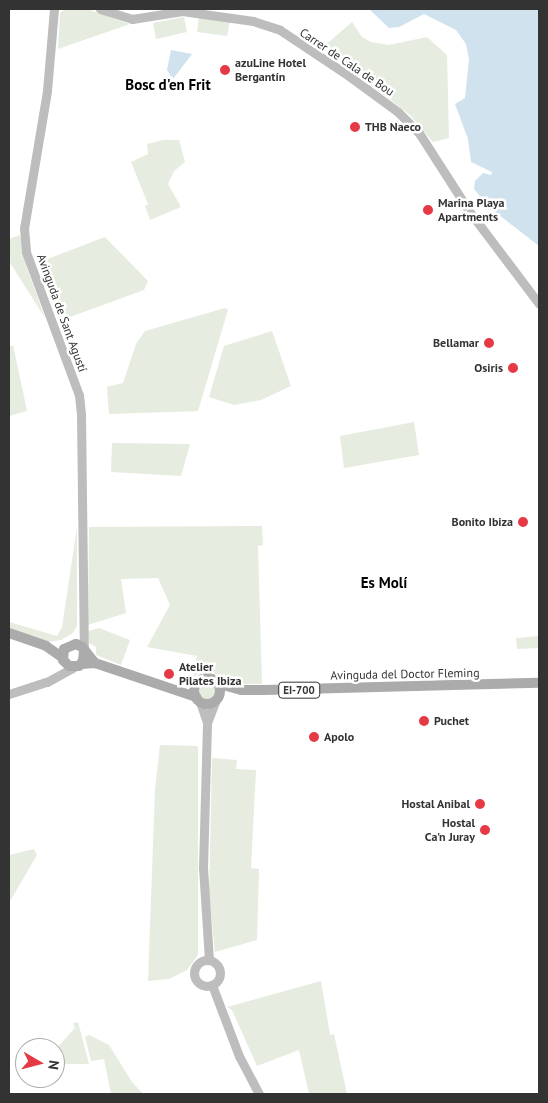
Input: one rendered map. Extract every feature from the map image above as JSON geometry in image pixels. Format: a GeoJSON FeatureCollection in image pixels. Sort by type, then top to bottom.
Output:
{"type":"FeatureCollection","features":[{"type":"Feature","properties":{"kind":"main road","name":"EI-700"},"geometry":{"type":"LineString","coordinates":[[9,633],[46,646],[63,659],[78,665],[96,663],[175,688],[198,699],[216,701]]}},
{"type":"Feature","properties":{"kind":"main road","name":"EI-700"},"geometry":{"type":"LineString","coordinates":[[46,646],[76,644],[96,663]]}},
{"type":"Feature","properties":{"kind":"main road"},"geometry":{"type":"LineString","coordinates":[[63,659],[68,646]]}},
{"type":"Feature","properties":{"kind":"main road"},"geometry":{"type":"LineString","coordinates":[[78,665],[84,651]]}},
{"type":"Feature","properties":{"kind":"main road","name":"EI-700"},"geometry":{"type":"LineString","coordinates":[[175,688],[209,677],[219,684]]}},
{"type":"Feature","properties":{"kind":"main road"},"geometry":{"type":"LineString","coordinates":[[197,682],[198,699]]}},
{"type":"Feature","properties":{"kind":"main road","name":"Avinguda del Doctor Fleming"},"geometry":{"type":"LineString","coordinates":[[219,684],[242,690],[539,683]]}},
{"type":"Feature","properties":{"kind":"main road"},"geometry":{"type":"LineString","coordinates":[[216,701],[221,693],[219,684]]}},
{"type":"Feature","properties":{"kind":"main road","name":"Avinguda del Doctor Fleming"},"geometry":{"type":"LineString","coordinates":[[216,701],[242,690]]}},
{"type":"Feature","properties":{"kind":"street","name":"Avinguda de Sant Agustí"},"geometry":{"type":"LineString","coordinates":[[54,9],[47,91],[24,228],[26,252],[78,395],[81,414],[81,626],[84,651]]}},
{"type":"Feature","properties":{"kind":"street","name":"Carrer de Cala de Bou"},"geometry":{"type":"LineString","coordinates":[[100,9],[132,19],[196,11],[239,17],[280,30],[349,76],[410,123],[425,141],[469,211],[539,304]]}},
{"type":"Feature","properties":{"kind":"street"},"geometry":{"type":"LineString","coordinates":[[68,646],[81,626]]}},
{"type":"Feature","properties":{"kind":"street"},"geometry":{"type":"LineString","coordinates":[[57,676],[63,659]]}},
{"type":"Feature","properties":{"kind":"street"},"geometry":{"type":"LineString","coordinates":[[9,694],[57,676],[78,665]]}},
{"type":"Feature","properties":{"kind":"street"},"geometry":{"type":"LineString","coordinates":[[198,699],[207,722]]}},
{"type":"Feature","properties":{"kind":"street"},"geometry":{"type":"LineString","coordinates":[[209,960],[204,868],[207,722],[216,701]]}},
{"type":"Feature","properties":{"kind":"street"},"geometry":{"type":"LineString","coordinates":[[209,960],[216,963],[220,970],[219,978],[212,985],[201,984],[194,973],[198,963],[209,960]]}},
{"type":"Feature","properties":{"kind":"street"},"geometry":{"type":"LineString","coordinates":[[212,985],[239,1056],[258,1094]]}},
{"type":"Feature","properties":{"kind":"shaded area"},"geometry":{"type":"Polygon","coordinates":[[[65,9],[87,9],[130,24],[58,49],[60,13],[65,9]]]}},
{"type":"Feature","properties":{"kind":"shaded area"},"geometry":{"type":"Polygon","coordinates":[[[184,17],[187,32],[156,39],[153,23],[184,17]]]}},
{"type":"Feature","properties":{"kind":"shaded area"},"geometry":{"type":"Polygon","coordinates":[[[199,17],[230,21],[227,36],[197,32],[199,17]]]}},
{"type":"Feature","properties":{"kind":"shaded area"},"geometry":{"type":"Polygon","coordinates":[[[352,22],[362,37],[371,42],[389,45],[427,37],[447,55],[449,138],[433,142],[410,115],[322,48],[352,22]]]}},
{"type":"Feature","properties":{"kind":"shaded area"},"geometry":{"type":"Polygon","coordinates":[[[163,140],[179,140],[185,162],[174,171],[168,184],[181,207],[150,220],[145,206],[148,204],[131,162],[148,154],[147,144],[163,140]]]}},
{"type":"Feature","properties":{"kind":"shaded area"},"geometry":{"type":"Polygon","coordinates":[[[20,235],[27,268],[45,318],[9,261],[9,239],[20,235]]]}},
{"type":"Feature","properties":{"kind":"shaded area"},"geometry":{"type":"Polygon","coordinates":[[[105,237],[148,281],[144,290],[59,321],[37,263],[105,237]]]}},
{"type":"Feature","properties":{"kind":"shaded area"},"geometry":{"type":"Polygon","coordinates":[[[225,308],[228,310],[198,411],[109,414],[107,387],[123,383],[136,344],[145,331],[225,308]]]}},
{"type":"Feature","properties":{"kind":"shaded area"},"geometry":{"type":"Polygon","coordinates":[[[272,331],[291,386],[261,400],[234,405],[209,397],[224,346],[272,331]]]}},
{"type":"Feature","properties":{"kind":"shaded area"},"geometry":{"type":"Polygon","coordinates":[[[13,345],[27,411],[9,416],[9,347],[13,345]]]}},
{"type":"Feature","properties":{"kind":"shaded area"},"geometry":{"type":"Polygon","coordinates":[[[414,422],[419,455],[344,468],[340,436],[414,422]]]}},
{"type":"Feature","properties":{"kind":"shaded area"},"geometry":{"type":"Polygon","coordinates":[[[112,443],[190,444],[181,476],[111,472],[112,443]]]}},
{"type":"Feature","properties":{"kind":"shaded area"},"geometry":{"type":"Polygon","coordinates":[[[262,526],[263,545],[258,546],[262,684],[232,684],[212,672],[200,672],[192,679],[197,656],[147,647],[170,605],[158,578],[121,579],[126,613],[88,625],[89,527],[262,526]]]}},
{"type":"Feature","properties":{"kind":"shaded area"},"geometry":{"type":"Polygon","coordinates":[[[77,527],[77,625],[73,633],[61,640],[46,642],[9,629],[9,622],[57,636],[62,627],[77,527]]]}},
{"type":"Feature","properties":{"kind":"shaded area"},"geometry":{"type":"Polygon","coordinates":[[[99,628],[130,640],[121,665],[96,655],[96,647],[89,643],[88,631],[99,628]]]}},
{"type":"Feature","properties":{"kind":"shaded area"},"geometry":{"type":"Polygon","coordinates":[[[539,636],[539,648],[517,649],[516,638],[539,636]]]}},
{"type":"Feature","properties":{"kind":"shaded area"},"geometry":{"type":"Polygon","coordinates":[[[207,679],[215,682],[218,690],[215,698],[207,701],[199,698],[196,690],[199,682],[207,679]]]}},
{"type":"Feature","properties":{"kind":"shaded area"},"geometry":{"type":"Polygon","coordinates":[[[160,745],[198,746],[198,955],[187,970],[169,979],[148,981],[155,790],[160,745]]]}},
{"type":"Feature","properties":{"kind":"shaded area"},"geometry":{"type":"Polygon","coordinates":[[[212,758],[237,760],[236,769],[256,770],[251,868],[259,869],[257,940],[215,952],[209,894],[212,758]]]}},
{"type":"Feature","properties":{"kind":"shaded area"},"geometry":{"type":"Polygon","coordinates":[[[34,849],[37,855],[9,903],[9,855],[34,849]]]}},
{"type":"Feature","properties":{"kind":"shaded area"},"geometry":{"type":"Polygon","coordinates":[[[321,981],[330,1035],[334,1034],[347,1094],[309,1094],[299,1050],[257,1066],[232,1010],[227,1007],[321,981]]]}},
{"type":"Feature","properties":{"kind":"shaded area"},"geometry":{"type":"Polygon","coordinates":[[[78,1022],[89,1064],[65,1064],[65,1039],[75,1028],[73,1023],[78,1022]]]}},
{"type":"Feature","properties":{"kind":"shaded area"},"geometry":{"type":"Polygon","coordinates":[[[89,1035],[109,1045],[132,1082],[143,1094],[111,1094],[104,1059],[91,1061],[85,1037],[89,1035]]]}},
{"type":"Feature","properties":{"kind":"water"},"geometry":{"type":"Polygon","coordinates":[[[369,9],[539,9],[539,246],[490,208],[474,189],[475,181],[483,173],[491,175],[492,172],[471,162],[468,139],[455,104],[465,98],[469,59],[466,44],[456,30],[424,14],[399,27],[389,28],[369,9]]]}},
{"type":"Feature","properties":{"kind":"water"},"geometry":{"type":"Polygon","coordinates":[[[171,50],[192,54],[173,79],[167,70],[171,50]]]}},
{"type":"Feature","properties":{"kind":"place","name":"azuLine Hotel Bergantín"},"geometry":{"type":"Point","coordinates":[225,70]}},
{"type":"Feature","properties":{"kind":"place","name":"THB Naeco"},"geometry":{"type":"Point","coordinates":[355,127]}},
{"type":"Feature","properties":{"kind":"place","name":"Marina Playa Apartments"},"geometry":{"type":"Point","coordinates":[428,210]}},
{"type":"Feature","properties":{"kind":"place","name":"Bellamar"},"geometry":{"type":"Point","coordinates":[489,343]}},
{"type":"Feature","properties":{"kind":"place","name":"Osiris"},"geometry":{"type":"Point","coordinates":[513,368]}},
{"type":"Feature","properties":{"kind":"place","name":"Bonito Ibiza"},"geometry":{"type":"Point","coordinates":[523,522]}},
{"type":"Feature","properties":{"kind":"place","name":"Atelier Pilates Ibiza"},"geometry":{"type":"Point","coordinates":[169,674]}},
{"type":"Feature","properties":{"kind":"place","name":"Puchet"},"geometry":{"type":"Point","coordinates":[424,721]}},
{"type":"Feature","properties":{"kind":"place","name":"Apolo"},"geometry":{"type":"Point","coordinates":[314,737]}},
{"type":"Feature","properties":{"kind":"place","name":"Hostal Anibal"},"geometry":{"type":"Point","coordinates":[480,804]}},
{"type":"Feature","properties":{"kind":"place","name":"Hostal Ca'n Juray"},"geometry":{"type":"Point","coordinates":[485,830]}},
{"type":"Feature","properties":{"kind":"district","name":"Bosc d'en Frit"},"geometry":{"type":"Point","coordinates":[168,85]}},
{"type":"Feature","properties":{"kind":"district","name":"Es Molí"},"geometry":{"type":"Point","coordinates":[384,583]}}]}
